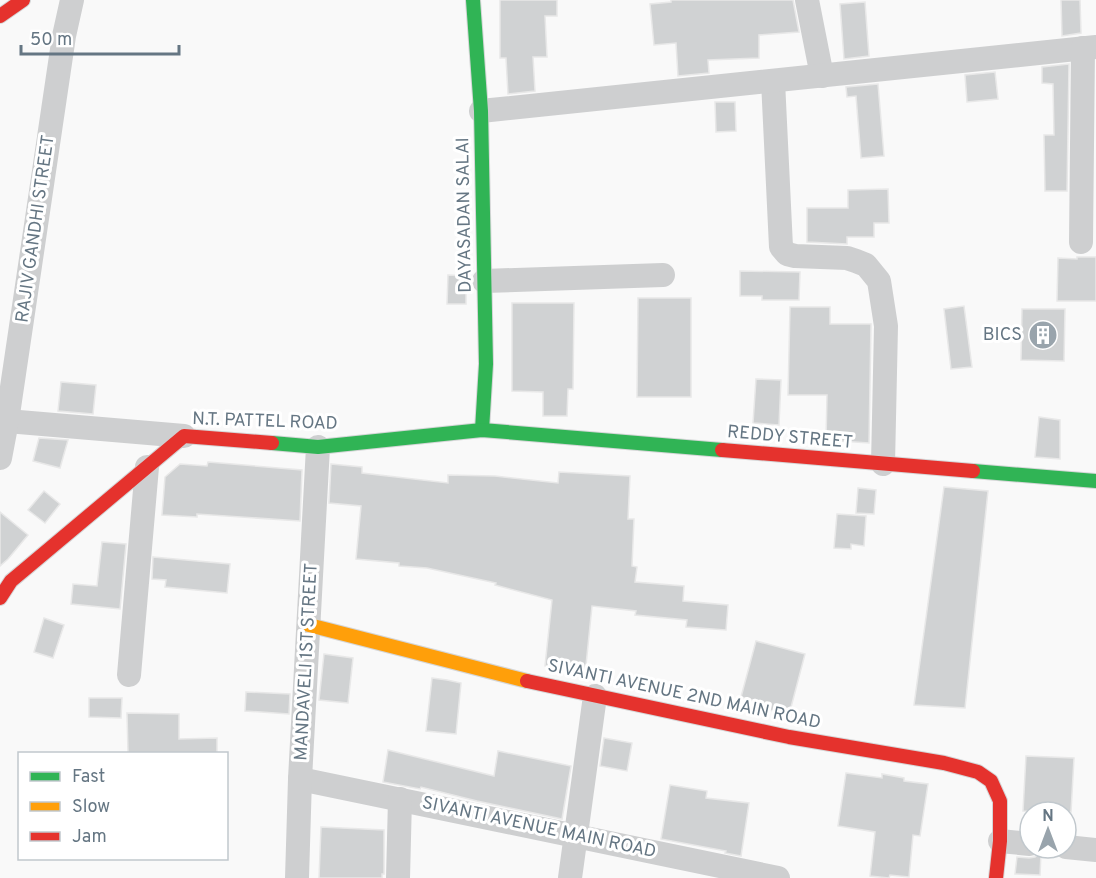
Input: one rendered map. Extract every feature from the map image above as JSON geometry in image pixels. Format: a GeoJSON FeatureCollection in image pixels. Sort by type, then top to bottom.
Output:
{"type":"FeatureCollection","features":[{"type":"Feature","properties":{"kind":"street"},"geometry":{"type":"LineString","coordinates":[[0,16],[23,0]]}},
{"type":"Feature","properties":{"kind":"street","name":"RAJIV GANDHI STREET"},"geometry":{"type":"LineString","coordinates":[[0,458],[64,36],[72,0]]}},
{"type":"Feature","properties":{"kind":"street","name":"DAYASADAN SALAI"},"geometry":{"type":"LineString","coordinates":[[473,0],[481,111],[486,364],[482,430]]}},
{"type":"Feature","properties":{"kind":"street"},"geometry":{"type":"LineString","coordinates":[[807,0],[822,76]]}},
{"type":"Feature","properties":{"kind":"street"},"geometry":{"type":"LineString","coordinates":[[481,111],[1090,47],[1081,242]]}},
{"type":"Feature","properties":{"kind":"street"},"geometry":{"type":"LineString","coordinates":[[773,81],[781,247],[787,254],[795,256],[847,258],[856,261],[866,265],[879,280],[886,326],[883,464]]}},
{"type":"Feature","properties":{"kind":"street"},"geometry":{"type":"LineString","coordinates":[[484,280],[663,275]]}},
{"type":"Feature","properties":{"kind":"street"},"geometry":{"type":"LineString","coordinates":[[7,421],[184,436]]}},
{"type":"Feature","properties":{"kind":"street","name":"REDDY STREET"},"geometry":{"type":"LineString","coordinates":[[482,430],[1096,481]]}},
{"type":"Feature","properties":{"kind":"street","name":"N.T. PATTEL ROAD"},"geometry":{"type":"LineString","coordinates":[[0,598],[11,581],[184,436],[318,447],[482,430]]}},
{"type":"Feature","properties":{"kind":"street","name":"MANDAVELI 1ST STREET"},"geometry":{"type":"LineString","coordinates":[[297,878],[300,779],[318,447]]}},
{"type":"Feature","properties":{"kind":"street"},"geometry":{"type":"LineString","coordinates":[[129,675],[147,467]]}},
{"type":"Feature","properties":{"kind":"street","name":"SIVANTI AVENUE 2ND MAIN ROAD"},"geometry":{"type":"LineString","coordinates":[[309,625],[547,686],[789,737],[944,763],[978,772],[991,781],[1000,801],[996,878]]}},
{"type":"Feature","properties":{"kind":"street"},"geometry":{"type":"LineString","coordinates":[[570,878],[595,696]]}},
{"type":"Feature","properties":{"kind":"street","name":"SIVANTI AVENUE MAIN ROAD"},"geometry":{"type":"LineString","coordinates":[[300,779],[576,836],[705,870],[778,878]]}},
{"type":"Feature","properties":{"kind":"street"},"geometry":{"type":"LineString","coordinates":[[398,878],[400,799]]}},
{"type":"Feature","properties":{"kind":"street"},"geometry":{"type":"LineString","coordinates":[[999,841],[1018,843]]}},
{"type":"Feature","properties":{"kind":"street"},"geometry":{"type":"LineString","coordinates":[[1078,848],[1096,850]]}},
{"type":"Feature","properties":{"kind":"building"},"geometry":{"type":"Polygon","coordinates":[[[500,0],[557,0],[557,16],[545,16],[547,57],[533,57],[535,91],[508,94],[506,58],[500,58],[500,0]]]}},
{"type":"Feature","properties":{"kind":"building"},"geometry":{"type":"Polygon","coordinates":[[[671,0],[793,0],[799,32],[759,35],[759,58],[708,60],[709,73],[678,76],[676,43],[654,45],[650,4],[671,2],[671,0]]]}},
{"type":"Feature","properties":{"kind":"building"},"geometry":{"type":"Polygon","coordinates":[[[1061,0],[1080,0],[1081,33],[1062,36],[1061,0]]]}},
{"type":"Feature","properties":{"kind":"building"},"geometry":{"type":"Polygon","coordinates":[[[865,2],[869,56],[844,59],[840,4],[865,2]]]}},
{"type":"Feature","properties":{"kind":"building"},"geometry":{"type":"Polygon","coordinates":[[[1069,64],[1067,191],[1045,191],[1044,135],[1054,135],[1053,84],[1042,83],[1042,67],[1069,64]]]}},
{"type":"Feature","properties":{"kind":"building"},"geometry":{"type":"Polygon","coordinates":[[[995,72],[998,99],[967,102],[965,75],[995,72]]]}},
{"type":"Feature","properties":{"kind":"building"},"geometry":{"type":"Polygon","coordinates":[[[878,84],[884,156],[861,158],[856,96],[847,97],[846,87],[878,84]]]}},
{"type":"Feature","properties":{"kind":"building"},"geometry":{"type":"Polygon","coordinates":[[[715,102],[735,102],[736,131],[716,132],[715,102]]]}},
{"type":"Feature","properties":{"kind":"building"},"geometry":{"type":"Polygon","coordinates":[[[888,189],[889,223],[874,223],[874,237],[847,237],[847,244],[807,242],[807,208],[848,208],[848,190],[888,189]]]}},
{"type":"Feature","properties":{"kind":"building"},"geometry":{"type":"Polygon","coordinates":[[[1077,257],[1096,257],[1096,301],[1057,301],[1058,258],[1077,259],[1077,257]]]}},
{"type":"Feature","properties":{"kind":"building"},"geometry":{"type":"Polygon","coordinates":[[[740,271],[800,272],[799,300],[762,300],[762,296],[740,296],[740,271]]]}},
{"type":"Feature","properties":{"kind":"building"},"geometry":{"type":"Polygon","coordinates":[[[448,275],[466,276],[466,304],[447,304],[448,275]]]}},
{"type":"Feature","properties":{"kind":"building"},"geometry":{"type":"Polygon","coordinates":[[[638,298],[691,298],[691,397],[637,397],[638,298]]]}},
{"type":"Feature","properties":{"kind":"building"},"geometry":{"type":"Polygon","coordinates":[[[512,303],[574,303],[573,389],[568,389],[567,416],[543,416],[543,392],[512,391],[512,303]]]}},
{"type":"Feature","properties":{"kind":"building"},"geometry":{"type":"Polygon","coordinates":[[[964,306],[972,367],[951,369],[944,309],[964,306]]]}},
{"type":"Feature","properties":{"kind":"building"},"geometry":{"type":"Polygon","coordinates":[[[790,307],[830,307],[830,324],[871,324],[869,443],[826,440],[827,395],[788,395],[790,307]]]}},
{"type":"Feature","properties":{"kind":"building","name":"BICS"},"geometry":{"type":"Polygon","coordinates":[[[1022,309],[1065,309],[1064,361],[1021,360],[1022,309]]]}},
{"type":"Feature","properties":{"kind":"building"},"geometry":{"type":"Polygon","coordinates":[[[756,379],[781,380],[779,425],[753,423],[756,379]]]}},
{"type":"Feature","properties":{"kind":"building"},"geometry":{"type":"Polygon","coordinates":[[[61,382],[96,385],[93,414],[58,411],[61,382]]]}},
{"type":"Feature","properties":{"kind":"building"},"geometry":{"type":"Polygon","coordinates":[[[1039,417],[1060,420],[1060,459],[1035,457],[1039,417]]]}},
{"type":"Feature","properties":{"kind":"building"},"geometry":{"type":"Polygon","coordinates":[[[39,438],[68,440],[60,468],[33,461],[39,438]]]}},
{"type":"Feature","properties":{"kind":"building"},"geometry":{"type":"Polygon","coordinates":[[[208,462],[302,470],[300,521],[197,514],[197,517],[162,515],[165,477],[180,464],[207,466],[208,462]]]}},
{"type":"Feature","properties":{"kind":"building"},"geometry":{"type":"Polygon","coordinates":[[[331,464],[362,467],[362,473],[448,483],[448,475],[495,476],[558,483],[559,472],[630,476],[628,519],[634,519],[632,566],[637,567],[635,582],[684,586],[683,601],[728,605],[726,630],[686,627],[687,620],[635,615],[636,611],[592,606],[585,675],[545,666],[552,600],[495,585],[496,583],[427,568],[356,559],[361,506],[329,503],[331,464]]]}},
{"type":"Feature","properties":{"kind":"building"},"geometry":{"type":"Polygon","coordinates":[[[944,487],[988,491],[965,708],[914,705],[944,487]]]}},
{"type":"Feature","properties":{"kind":"building"},"geometry":{"type":"Polygon","coordinates":[[[858,488],[876,490],[874,514],[856,513],[858,488]]]}},
{"type":"Feature","properties":{"kind":"building"},"geometry":{"type":"Polygon","coordinates":[[[44,491],[60,504],[45,523],[28,510],[44,491]]]}},
{"type":"Feature","properties":{"kind":"building"},"geometry":{"type":"Polygon","coordinates":[[[0,512],[28,535],[0,566],[0,512]]]}},
{"type":"Feature","properties":{"kind":"building"},"geometry":{"type":"Polygon","coordinates":[[[837,514],[866,516],[864,546],[851,544],[851,549],[834,548],[837,514]]]}},
{"type":"Feature","properties":{"kind":"building"},"geometry":{"type":"Polygon","coordinates":[[[102,542],[126,544],[120,609],[71,604],[73,584],[97,586],[102,542]]]}},
{"type":"Feature","properties":{"kind":"building"},"geometry":{"type":"Polygon","coordinates":[[[153,557],[230,564],[227,593],[165,587],[166,580],[152,579],[153,557]]]}},
{"type":"Feature","properties":{"kind":"building"},"geometry":{"type":"Polygon","coordinates":[[[44,618],[64,625],[53,658],[34,652],[44,618]]]}},
{"type":"Feature","properties":{"kind":"building"},"geometry":{"type":"Polygon","coordinates":[[[756,641],[805,654],[789,715],[769,710],[770,705],[741,697],[756,641]]]}},
{"type":"Feature","properties":{"kind":"building"},"geometry":{"type":"Polygon","coordinates":[[[324,654],[353,658],[348,703],[319,700],[324,654]]]}},
{"type":"Feature","properties":{"kind":"building"},"geometry":{"type":"Polygon","coordinates":[[[432,678],[461,683],[456,734],[426,731],[432,678]]]}},
{"type":"Feature","properties":{"kind":"building"},"geometry":{"type":"Polygon","coordinates":[[[246,692],[290,694],[289,714],[245,711],[246,692]]]}},
{"type":"Feature","properties":{"kind":"building"},"geometry":{"type":"Polygon","coordinates":[[[89,698],[122,698],[121,718],[89,717],[89,698]]]}},
{"type":"Feature","properties":{"kind":"building"},"geometry":{"type":"Polygon","coordinates":[[[127,713],[179,714],[179,739],[217,738],[217,752],[128,752],[127,713]]]}},
{"type":"Feature","properties":{"kind":"building"},"geometry":{"type":"Polygon","coordinates":[[[604,738],[632,743],[627,771],[600,766],[604,738]]]}},
{"type":"Feature","properties":{"kind":"building"},"geometry":{"type":"Polygon","coordinates":[[[388,750],[494,776],[498,751],[571,766],[562,819],[421,787],[420,789],[383,782],[388,750]]]}},
{"type":"Feature","properties":{"kind":"building"},"geometry":{"type":"Polygon","coordinates":[[[1026,756],[1074,758],[1072,800],[1024,800],[1026,756]]]}},
{"type":"Feature","properties":{"kind":"building"},"geometry":{"type":"Polygon","coordinates":[[[846,773],[882,778],[882,774],[904,778],[904,781],[928,784],[920,836],[913,835],[909,877],[870,876],[875,832],[838,826],[846,773]]]}},
{"type":"Feature","properties":{"kind":"building"},"geometry":{"type":"Polygon","coordinates":[[[670,785],[707,791],[706,798],[749,803],[741,856],[661,839],[670,785]]]}},
{"type":"Feature","properties":{"kind":"building"},"geometry":{"type":"Polygon","coordinates":[[[321,827],[384,830],[384,874],[382,878],[319,878],[321,827]]]}},
{"type":"Feature","properties":{"kind":"building"},"geometry":{"type":"Polygon","coordinates":[[[1017,857],[1018,860],[1041,860],[1040,875],[1015,874],[1017,857]]]}},
{"type":"Feature","properties":{"kind":"traffic: fast"},"geometry":{"type":"LineString","coordinates":[[473,0],[481,111],[486,364],[482,430]]}},
{"type":"Feature","properties":{"kind":"traffic: fast"},"geometry":{"type":"LineString","coordinates":[[272,443],[318,447],[482,430],[722,450]]}},
{"type":"Feature","properties":{"kind":"traffic: fast"},"geometry":{"type":"LineString","coordinates":[[973,471],[1096,481]]}},
{"type":"Feature","properties":{"kind":"traffic: slow"},"geometry":{"type":"LineString","coordinates":[[309,625],[527,681]]}},
{"type":"Feature","properties":{"kind":"traffic: jam"},"geometry":{"type":"LineString","coordinates":[[0,16],[23,0]]}},
{"type":"Feature","properties":{"kind":"traffic: jam"},"geometry":{"type":"LineString","coordinates":[[0,598],[11,581],[184,436],[272,443]]}},
{"type":"Feature","properties":{"kind":"traffic: jam"},"geometry":{"type":"LineString","coordinates":[[722,450],[973,471]]}},
{"type":"Feature","properties":{"kind":"traffic: jam"},"geometry":{"type":"LineString","coordinates":[[527,681],[789,737],[944,763],[978,772],[991,781],[1000,801],[1000,841],[996,878]]}},
{"type":"Feature","properties":{"kind":"place","name":"BICS"},"geometry":{"type":"Point","coordinates":[1043,335]}}]}
